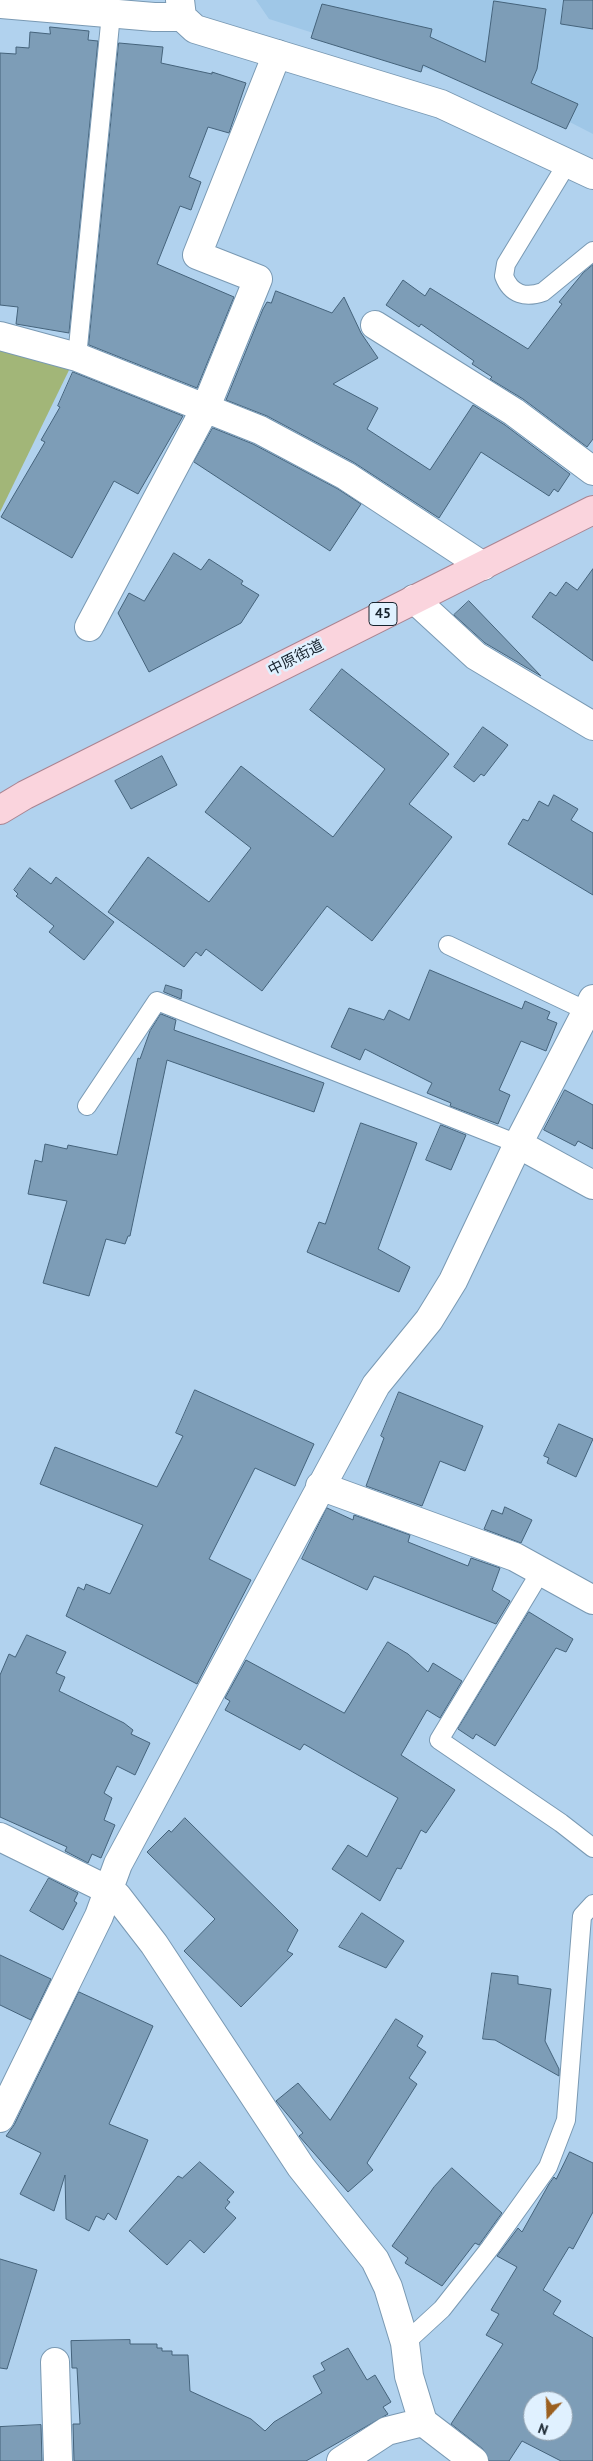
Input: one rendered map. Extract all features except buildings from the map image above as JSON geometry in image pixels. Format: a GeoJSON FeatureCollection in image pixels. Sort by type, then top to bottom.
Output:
{"type":"FeatureCollection","features":[{"type":"Feature","properties":{"kind":"main road","name":"中原街道"},"geometry":{"type":"LineString","coordinates":[[0,810],[34,791],[593,510]]}},
{"type":"Feature","properties":{"kind":"street"},"geometry":{"type":"LineString","coordinates":[[0,4],[111,14],[181,8],[195,29],[441,104],[593,175]]}},
{"type":"Feature","properties":{"kind":"street"},"geometry":{"type":"LineString","coordinates":[[88,627],[206,407],[258,279],[197,256],[278,54]]}},
{"type":"Feature","properties":{"kind":"street"},"geometry":{"type":"LineString","coordinates":[[375,325],[514,412],[593,471]]}},
{"type":"Feature","properties":{"kind":"street"},"geometry":{"type":"LineString","coordinates":[[0,336],[77,356],[260,430],[313,456],[483,566]]}},
{"type":"Feature","properties":{"kind":"street"},"geometry":{"type":"LineString","coordinates":[[414,599],[476,656],[593,726]]}},
{"type":"Feature","properties":{"kind":"street"},"geometry":{"type":"LineString","coordinates":[[0,2118],[99,1916],[118,1864],[376,1385],[429,1320],[454,1281],[518,1144],[590,1005]]}},
{"type":"Feature","properties":{"kind":"street"},"geometry":{"type":"LineString","coordinates":[[518,1144],[593,1185]]}},
{"type":"Feature","properties":{"kind":"street"},"geometry":{"type":"LineString","coordinates":[[320,1486],[515,1557],[593,1600]]}},
{"type":"Feature","properties":{"kind":"street"},"geometry":{"type":"LineString","coordinates":[[0,1837],[117,1896],[154,1944],[301,2167],[375,2260],[388,2287],[405,2343],[409,2376],[423,2422],[474,2461]]}},
{"type":"Feature","properties":{"kind":"street"},"geometry":{"type":"LineString","coordinates":[[55,2362],[58,2461]]}},
{"type":"Feature","properties":{"kind":"street"},"geometry":{"type":"LineString","coordinates":[[342,2461],[387,2432],[423,2422]]}},
{"type":"Feature","properties":{"kind":"lane"},"geometry":{"type":"LineString","coordinates":[[77,356],[111,14]]}},
{"type":"Feature","properties":{"kind":"lane"},"geometry":{"type":"LineString","coordinates":[[568,162],[506,264],[504,276],[515,292],[528,296],[535,295],[543,292],[593,251]]}},
{"type":"Feature","properties":{"kind":"lane"},"geometry":{"type":"LineString","coordinates":[[448,945],[590,1005]]}},
{"type":"Feature","properties":{"kind":"lane"},"geometry":{"type":"LineString","coordinates":[[87,1106],[157,1001],[518,1144]]}},
{"type":"Feature","properties":{"kind":"lane"},"geometry":{"type":"LineString","coordinates":[[541,1571],[439,1740],[561,1823],[593,1848]]}},
{"type":"Feature","properties":{"kind":"lane"},"geometry":{"type":"LineString","coordinates":[[405,2343],[442,2309],[490,2248],[548,2166],[566,2120],[582,1916],[593,1904]]}},
{"type":"Feature","properties":{"kind":"shaded area"},"geometry":{"type":"Polygon","coordinates":[[[256,0],[593,0],[593,134],[529,101],[269,19],[256,0]]]}},
{"type":"Feature","properties":{"kind":"green space"},"geometry":{"type":"Polygon","coordinates":[[[0,348],[71,366],[0,512],[0,348]]]}}]}
